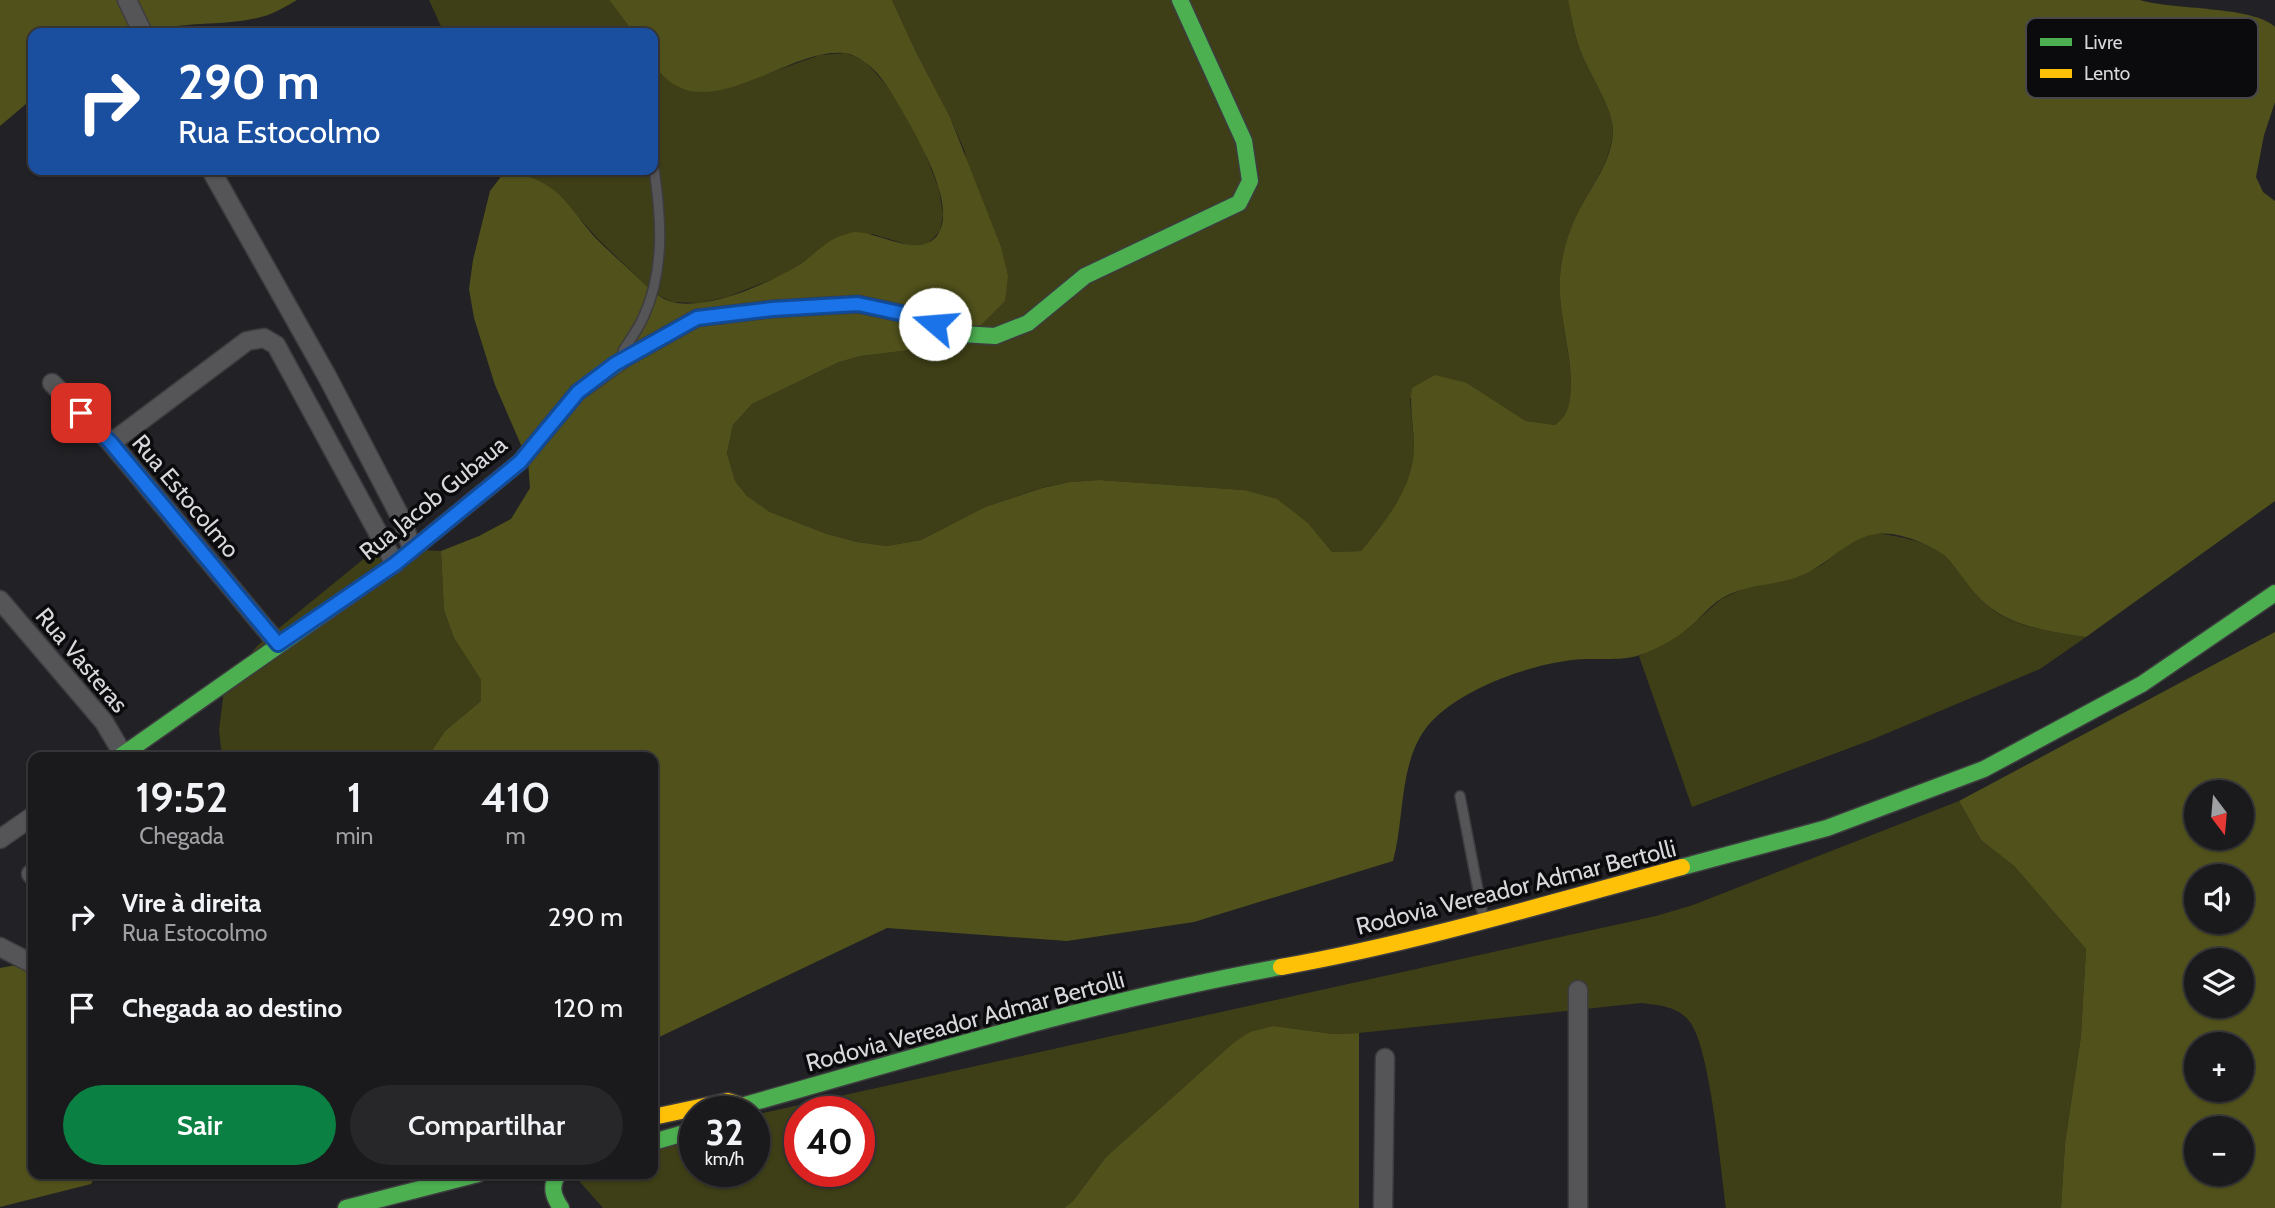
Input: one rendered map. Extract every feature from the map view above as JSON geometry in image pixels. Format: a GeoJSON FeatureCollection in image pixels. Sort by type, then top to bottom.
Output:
{"type":"FeatureCollection","features":[{"type":"Feature","properties":{"kind":"main road","name":"Rua Jacob Gubaua"},"geometry":{"type":"LineString","coordinates":[[130,752],[278,644],[395,564],[520,462],[578,392],[615,364],[697,318],[772,309],[858,304],[909,315],[961,334],[995,336],[1028,323],[1085,276],[1239,203],[1250,181],[1244,141],[1180,0]]}},
{"type":"Feature","properties":{"kind":"main road","name":"Rodovia Vereador Admar Bertolli"},"geometry":{"type":"LineString","coordinates":[[770,1101],[1090,1009],[1214,979],[1320,960],[1484,921],[1827,828],[1984,769],[2142,684],[2275,593]]}},
{"type":"Feature","properties":{"kind":"main road"},"geometry":{"type":"LineString","coordinates":[[658,1116],[679,1111]]}},
{"type":"Feature","properties":{"kind":"main road"},"geometry":{"type":"LineString","coordinates":[[658,1128],[679,1122]]}},
{"type":"Feature","properties":{"kind":"main road"},"geometry":{"type":"LineString","coordinates":[[658,1141],[679,1135]]}},
{"type":"Feature","properties":{"kind":"main road"},"geometry":{"type":"LineString","coordinates":[[326,1205],[386,1185],[396,1179]]}},
{"type":"Feature","properties":{"kind":"main road"},"geometry":{"type":"LineString","coordinates":[[346,1208],[459,1179]]}},
{"type":"Feature","properties":{"kind":"main road"},"geometry":{"type":"LineString","coordinates":[[554,1179],[552,1190],[561,1208]]}},
{"type":"Feature","properties":{"kind":"street"},"geometry":{"type":"LineString","coordinates":[[127,0],[141,28]]}},
{"type":"Feature","properties":{"kind":"street"},"geometry":{"type":"LineString","coordinates":[[214,175],[328,379],[403,522],[412,550]]}},
{"type":"Feature","properties":{"kind":"street"},"geometry":{"type":"LineString","coordinates":[[111,443],[247,341],[264,338],[276,345],[395,564]]}},
{"type":"Feature","properties":{"kind":"street","name":"Rua Estocolmo"},"geometry":{"type":"LineString","coordinates":[[52,383],[111,443],[278,644]]}},
{"type":"Feature","properties":{"kind":"street","name":"Rua Vasteras"},"geometry":{"type":"LineString","coordinates":[[0,600],[104,722],[120,752]]}},
{"type":"Feature","properties":{"kind":"street"},"geometry":{"type":"LineString","coordinates":[[0,839],[28,819]]}},
{"type":"Feature","properties":{"kind":"street"},"geometry":{"type":"LineString","coordinates":[[0,947],[28,961]]}},
{"type":"Feature","properties":{"kind":"street"},"geometry":{"type":"LineString","coordinates":[[1578,990],[1578,1208]]}},
{"type":"Feature","properties":{"kind":"street"},"geometry":{"type":"LineString","coordinates":[[1383,1208],[1385,1058]]}},
{"type":"Feature","properties":{"kind":"lane"},"geometry":{"type":"LineString","coordinates":[[615,364],[643,318],[658,274],[660,208],[655,175]]}},
{"type":"Feature","properties":{"kind":"lane"},"geometry":{"type":"LineString","coordinates":[[1460,796],[1484,921]]}},
{"type":"Feature","properties":{"kind":"shaded area"},"geometry":{"type":"Polygon","coordinates":[[[0,0],[297,0],[272,13],[238,21],[167,28],[28,28],[28,102],[0,126],[0,0]]]}},
{"type":"Feature","properties":{"kind":"shaded area"},"geometry":{"type":"Polygon","coordinates":[[[429,0],[609,0],[630,28],[442,28],[429,0]]]}},
{"type":"Feature","properties":{"kind":"shaded area"},"geometry":{"type":"Polygon","coordinates":[[[609,0],[892,0],[950,117],[1001,247],[1008,276],[1005,301],[981,325],[910,350],[861,356],[839,362],[752,404],[733,425],[727,453],[735,481],[747,496],[770,512],[827,534],[887,546],[921,540],[985,507],[1042,488],[1070,482],[1099,480],[1244,490],[1277,499],[1309,524],[1332,552],[1361,551],[1388,516],[1403,490],[1409,477],[1414,447],[1412,388],[1435,375],[1467,383],[1526,421],[1555,425],[1567,410],[1571,383],[1561,306],[1561,267],[1570,230],[1610,151],[1613,131],[1606,103],[1580,50],[1568,0],[2140,0],[2250,15],[2264,20],[2275,27],[2275,102],[2264,135],[2256,177],[2263,192],[2275,201],[2275,501],[2086,637],[2021,624],[2009,619],[1975,594],[1956,568],[1936,550],[1902,536],[1872,535],[1849,545],[1803,575],[1742,590],[1722,598],[1691,626],[1646,653],[1624,658],[1580,659],[1537,667],[1500,679],[1449,706],[1423,732],[1415,748],[1405,785],[1393,861],[1194,922],[1067,941],[887,928],[658,1038],[658,752],[431,752],[445,731],[481,701],[481,680],[454,638],[444,610],[441,551],[479,536],[511,519],[530,488],[528,461],[495,385],[474,318],[469,289],[473,260],[490,191],[502,175],[525,175],[543,183],[554,190],[597,239],[652,290],[672,302],[687,304],[723,298],[760,285],[806,260],[835,238],[851,232],[865,233],[902,244],[926,244],[935,239],[941,228],[943,214],[936,179],[920,142],[885,83],[867,63],[844,53],[824,54],[730,87],[708,92],[687,90],[668,80],[658,70],[658,28],[630,28],[609,0]]]}},
{"type":"Feature","properties":{"kind":"shaded area"},"geometry":{"type":"Polygon","coordinates":[[[892,0],[1568,0],[1580,50],[1606,103],[1613,131],[1606,160],[1570,231],[1561,267],[1561,307],[1571,384],[1566,414],[1555,425],[1526,421],[1467,383],[1410,399],[1414,449],[1408,478],[1396,504],[1361,551],[1332,552],[1309,524],[1244,490],[1099,480],[1041,488],[985,507],[921,540],[887,546],[827,534],[770,512],[747,496],[735,481],[727,453],[733,425],[752,404],[839,362],[861,356],[910,350],[981,325],[965,152],[892,0]]]}},
{"type":"Feature","properties":{"kind":"shaded area"},"geometry":{"type":"Polygon","coordinates":[[[845,53],[864,60],[890,89],[923,148],[939,189],[943,215],[940,231],[928,244],[912,246],[872,234],[806,260],[781,276],[727,297],[699,303],[672,302],[654,293],[598,239],[554,190],[525,175],[658,175],[658,71],[695,91],[712,91],[820,55],[845,53]]]}},
{"type":"Feature","properties":{"kind":"shaded area"},"geometry":{"type":"Polygon","coordinates":[[[1873,533],[1911,540],[1938,551],[1952,563],[1992,610],[2011,620],[2042,630],[2086,637],[2040,669],[1871,740],[1692,807],[1639,656],[1685,631],[1721,599],[1747,587],[1801,576],[1822,565],[1853,540],[1873,533]]]}},
{"type":"Feature","properties":{"kind":"shaded area"},"geometry":{"type":"Polygon","coordinates":[[[377,548],[441,551],[444,610],[454,638],[481,680],[481,701],[445,731],[431,752],[221,752],[219,730],[224,690],[257,646],[377,548]]]}},
{"type":"Feature","properties":{"kind":"shaded area"},"geometry":{"type":"Polygon","coordinates":[[[2275,632],[2275,1208],[2061,1208],[2065,1143],[2081,1036],[2086,949],[2014,866],[1981,840],[1959,801],[2275,632]]]}},
{"type":"Feature","properties":{"kind":"shaded area"},"geometry":{"type":"Polygon","coordinates":[[[1959,801],[1981,840],[2014,866],[2086,949],[2081,1036],[2065,1143],[2061,1208],[1726,1208],[1714,1110],[1697,1036],[1690,1022],[1680,1013],[1667,1007],[1641,1003],[1359,1033],[1333,1034],[1274,1026],[1232,1044],[1106,1157],[1073,1201],[1064,1208],[603,1208],[580,1182],[580,1179],[658,1179],[658,1137],[679,1132],[679,1187],[770,1187],[770,1111],[784,1108],[784,1187],[875,1187],[875,1096],[840,1096],[1656,916],[1693,905],[1959,801]]]}},
{"type":"Feature","properties":{"kind":"shaded area"},"geometry":{"type":"Polygon","coordinates":[[[28,963],[28,1179],[94,1179],[91,1184],[0,1207],[0,968],[28,963]]]}},
{"type":"Feature","properties":{"kind":"shaded area"},"geometry":{"type":"Polygon","coordinates":[[[1274,1026],[1333,1034],[1359,1033],[1359,1208],[1064,1208],[1073,1201],[1106,1157],[1232,1044],[1250,1032],[1274,1026]]]}},
{"type":"Feature","properties":{"kind":"traffic: fast"},"geometry":{"type":"LineString","coordinates":[[941,327],[961,334],[995,336],[1028,323],[1085,276],[1239,203],[1250,181],[1244,141],[1180,0]]}},
{"type":"Feature","properties":{"kind":"traffic: fast"},"geometry":{"type":"LineString","coordinates":[[127,752],[395,564],[520,462],[578,392],[624,359]]}},
{"type":"Feature","properties":{"kind":"traffic: fast"},"geometry":{"type":"LineString","coordinates":[[1682,867],[1827,828],[1984,769],[2142,684],[2275,593]]}},
{"type":"Feature","properties":{"kind":"traffic: fast"},"geometry":{"type":"LineString","coordinates":[[770,1098],[1070,1014],[1281,967]]}},
{"type":"Feature","properties":{"kind":"traffic: fast"},"geometry":{"type":"LineString","coordinates":[[658,1141],[679,1135]]}},
{"type":"Feature","properties":{"kind":"traffic: fast"},"geometry":{"type":"LineString","coordinates":[[346,1208],[459,1179]]}},
{"type":"Feature","properties":{"kind":"traffic: fast"},"geometry":{"type":"LineString","coordinates":[[556,1179],[554,1191],[561,1208]]}},
{"type":"Feature","properties":{"kind":"traffic: slow"},"geometry":{"type":"LineString","coordinates":[[624,359],[697,318],[772,309],[858,304],[909,315],[941,327]]}},
{"type":"Feature","properties":{"kind":"traffic: slow"},"geometry":{"type":"LineString","coordinates":[[1281,967],[1432,934],[1682,867]]}},
{"type":"Feature","properties":{"kind":"traffic: slow"},"geometry":{"type":"LineString","coordinates":[[658,1116],[679,1111]]}},
{"type":"Feature","properties":{"kind":"route"},"geometry":{"type":"LineString","coordinates":[[81,413],[111,443],[278,644],[395,564],[520,462],[578,392],[615,364],[697,318],[772,309],[858,304],[909,315],[935,324]]}}]}
